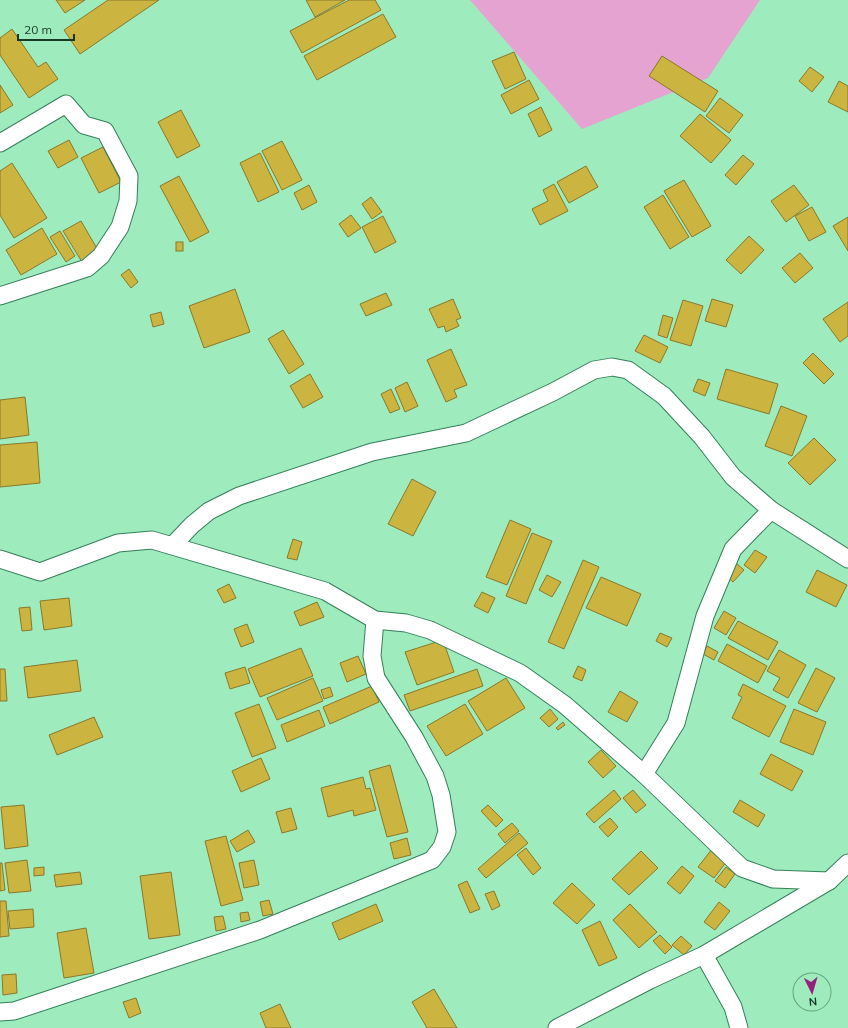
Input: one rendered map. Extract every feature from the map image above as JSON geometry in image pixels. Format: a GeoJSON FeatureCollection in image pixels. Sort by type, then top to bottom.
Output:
{"type":"FeatureCollection","features":[{"type":"Feature","properties":{"kind":"street"},"geometry":{"type":"LineString","coordinates":[[0,143],[66,104],[84,125],[105,131],[129,176],[128,201],[120,227],[101,256],[87,268],[0,296]]}},
{"type":"Feature","properties":{"kind":"street"},"geometry":{"type":"LineString","coordinates":[[173,545],[192,525],[209,511],[239,496],[372,452],[466,433],[553,392],[594,370],[612,367],[628,370],[664,396],[702,437],[733,477],[771,510],[848,559]]}},
{"type":"Feature","properties":{"kind":"street"},"geometry":{"type":"LineString","coordinates":[[644,774],[676,723],[705,616],[733,549],[771,510]]}},
{"type":"Feature","properties":{"kind":"street"},"geometry":{"type":"LineString","coordinates":[[0,559],[40,572],[118,543],[152,540],[324,591],[375,620],[406,623],[430,630],[520,673],[565,705],[644,774],[742,868],[774,879],[829,880]]}},
{"type":"Feature","properties":{"kind":"street"},"geometry":{"type":"LineString","coordinates":[[0,1012],[14,1011],[260,930],[432,860],[442,847],[447,832],[441,796],[432,770],[414,737],[376,678],[372,656],[375,620]]}},
{"type":"Feature","properties":{"kind":"street"},"geometry":{"type":"LineString","coordinates":[[556,1028],[650,980],[704,955],[829,880],[848,863]]}},
{"type":"Feature","properties":{"kind":"street"},"geometry":{"type":"LineString","coordinates":[[704,955],[733,1007],[739,1028]]}},
{"type":"Feature","properties":{"kind":"shaded area"},"geometry":{"type":"Polygon","coordinates":[[[470,0],[760,0],[708,78],[582,129],[470,0]]]}},
{"type":"Feature","properties":{"kind":"building"},"geometry":{"type":"Polygon","coordinates":[[[56,0],[85,0],[65,13],[56,0]]]}},
{"type":"Feature","properties":{"kind":"building"},"geometry":{"type":"Polygon","coordinates":[[[108,0],[159,0],[80,54],[64,30],[108,0]]]}},
{"type":"Feature","properties":{"kind":"building"},"geometry":{"type":"Polygon","coordinates":[[[306,0],[345,0],[315,17],[306,0]]]}},
{"type":"Feature","properties":{"kind":"building"},"geometry":{"type":"Polygon","coordinates":[[[349,0],[375,0],[381,10],[302,53],[290,31],[349,0]]]}},
{"type":"Feature","properties":{"kind":"building"},"geometry":{"type":"Polygon","coordinates":[[[383,14],[396,37],[317,80],[304,56],[383,14]]]}},
{"type":"Feature","properties":{"kind":"building"},"geometry":{"type":"Polygon","coordinates":[[[12,29],[38,67],[46,62],[58,79],[29,98],[0,55],[0,38],[12,29]]]}},
{"type":"Feature","properties":{"kind":"building"},"geometry":{"type":"Polygon","coordinates":[[[514,52],[526,79],[505,89],[492,61],[514,52]]]}},
{"type":"Feature","properties":{"kind":"building"},"geometry":{"type":"Polygon","coordinates":[[[662,56],[718,91],[705,112],[649,76],[662,56]]]}},
{"type":"Feature","properties":{"kind":"building"},"geometry":{"type":"Polygon","coordinates":[[[810,67],[824,77],[812,92],[799,81],[810,67]]]}},
{"type":"Feature","properties":{"kind":"building"},"geometry":{"type":"Polygon","coordinates":[[[529,80],[539,99],[511,114],[501,95],[529,80]]]}},
{"type":"Feature","properties":{"kind":"building"},"geometry":{"type":"Polygon","coordinates":[[[839,81],[848,86],[848,112],[828,102],[839,81]]]}},
{"type":"Feature","properties":{"kind":"building"},"geometry":{"type":"Polygon","coordinates":[[[0,85],[13,105],[0,113],[0,85]]]}},
{"type":"Feature","properties":{"kind":"building"},"geometry":{"type":"Polygon","coordinates":[[[720,98],[743,115],[729,133],[706,116],[720,98]]]}},
{"type":"Feature","properties":{"kind":"building"},"geometry":{"type":"Polygon","coordinates":[[[541,107],[552,130],[539,137],[528,114],[541,107]]]}},
{"type":"Feature","properties":{"kind":"building"},"geometry":{"type":"Polygon","coordinates":[[[181,110],[200,146],[177,158],[158,122],[181,110]]]}},
{"type":"Feature","properties":{"kind":"building"},"geometry":{"type":"Polygon","coordinates":[[[700,114],[731,140],[711,163],[680,136],[700,114]]]}},
{"type":"Feature","properties":{"kind":"building"},"geometry":{"type":"Polygon","coordinates":[[[69,140],[78,157],[58,168],[48,151],[69,140]]]}},
{"type":"Feature","properties":{"kind":"building"},"geometry":{"type":"Polygon","coordinates":[[[282,141],[302,180],[282,190],[262,151],[282,141]]]}},
{"type":"Feature","properties":{"kind":"building"},"geometry":{"type":"Polygon","coordinates":[[[103,147],[121,182],[99,193],[81,158],[103,147]]]}},
{"type":"Feature","properties":{"kind":"building"},"geometry":{"type":"Polygon","coordinates":[[[260,153],[279,192],[258,202],[240,163],[260,153]]]}},
{"type":"Feature","properties":{"kind":"building"},"geometry":{"type":"Polygon","coordinates":[[[743,155],[754,164],[736,185],[725,175],[743,155]]]}},
{"type":"Feature","properties":{"kind":"building"},"geometry":{"type":"Polygon","coordinates":[[[12,163],[47,218],[14,238],[0,215],[0,171],[12,163]]]}},
{"type":"Feature","properties":{"kind":"building"},"geometry":{"type":"Polygon","coordinates":[[[586,166],[598,187],[569,203],[557,182],[586,166]]]}},
{"type":"Feature","properties":{"kind":"building"},"geometry":{"type":"Polygon","coordinates":[[[179,176],[209,232],[190,242],[160,186],[179,176]]]}},
{"type":"Feature","properties":{"kind":"building"},"geometry":{"type":"Polygon","coordinates":[[[684,180],[711,226],[692,237],[664,191],[684,180]]]}},
{"type":"Feature","properties":{"kind":"building"},"geometry":{"type":"Polygon","coordinates":[[[554,184],[568,211],[540,225],[532,209],[548,201],[543,190],[554,184]]]}},
{"type":"Feature","properties":{"kind":"building"},"geometry":{"type":"Polygon","coordinates":[[[309,185],[317,202],[302,210],[294,193],[309,185]]]}},
{"type":"Feature","properties":{"kind":"building"},"geometry":{"type":"Polygon","coordinates":[[[794,185],[809,205],[786,222],[771,201],[794,185]]]}},
{"type":"Feature","properties":{"kind":"building"},"geometry":{"type":"Polygon","coordinates":[[[663,195],[689,237],[670,249],[644,207],[663,195]]]}},
{"type":"Feature","properties":{"kind":"building"},"geometry":{"type":"Polygon","coordinates":[[[371,197],[382,212],[372,219],[362,204],[371,197]]]}},
{"type":"Feature","properties":{"kind":"building"},"geometry":{"type":"Polygon","coordinates":[[[812,207],[826,232],[809,241],[795,216],[812,207]]]}},
{"type":"Feature","properties":{"kind":"building"},"geometry":{"type":"Polygon","coordinates":[[[351,215],[361,228],[348,237],[339,224],[351,215]]]}},
{"type":"Feature","properties":{"kind":"building"},"geometry":{"type":"Polygon","coordinates":[[[383,216],[396,242],[375,253],[362,227],[383,216]]]}},
{"type":"Feature","properties":{"kind":"building"},"geometry":{"type":"Polygon","coordinates":[[[848,217],[848,251],[833,226],[848,217]]]}},
{"type":"Feature","properties":{"kind":"building"},"geometry":{"type":"Polygon","coordinates":[[[81,221],[99,252],[82,262],[63,231],[81,221]]]}},
{"type":"Feature","properties":{"kind":"building"},"geometry":{"type":"Polygon","coordinates":[[[42,228],[57,254],[21,275],[6,250],[42,228]]]}},
{"type":"Feature","properties":{"kind":"building"},"geometry":{"type":"Polygon","coordinates":[[[60,231],[75,256],[66,262],[50,237],[60,231]]]}},
{"type":"Feature","properties":{"kind":"building"},"geometry":{"type":"Polygon","coordinates":[[[749,236],[764,250],[741,274],[726,260],[749,236]]]}},
{"type":"Feature","properties":{"kind":"building"},"geometry":{"type":"Polygon","coordinates":[[[176,242],[183,242],[183,251],[176,251],[176,242]]]}},
{"type":"Feature","properties":{"kind":"building"},"geometry":{"type":"Polygon","coordinates":[[[800,253],[813,268],[795,283],[782,268],[800,253]]]}},
{"type":"Feature","properties":{"kind":"building"},"geometry":{"type":"Polygon","coordinates":[[[129,269],[138,282],[131,288],[121,275],[129,269]]]}},
{"type":"Feature","properties":{"kind":"building"},"geometry":{"type":"Polygon","coordinates":[[[235,289],[250,332],[204,348],[189,306],[235,289]]]}},
{"type":"Feature","properties":{"kind":"building"},"geometry":{"type":"Polygon","coordinates":[[[386,293],[392,305],[366,316],[360,304],[386,293]]]}},
{"type":"Feature","properties":{"kind":"building"},"geometry":{"type":"Polygon","coordinates":[[[453,299],[461,318],[456,320],[459,326],[446,332],[444,326],[438,328],[429,309],[453,299]]]}},
{"type":"Feature","properties":{"kind":"building"},"geometry":{"type":"Polygon","coordinates":[[[712,299],[733,305],[726,327],[705,321],[712,299]]]}},
{"type":"Feature","properties":{"kind":"building"},"geometry":{"type":"Polygon","coordinates":[[[683,300],[703,306],[691,346],[670,340],[683,300]]]}},
{"type":"Feature","properties":{"kind":"building"},"geometry":{"type":"Polygon","coordinates":[[[848,302],[848,336],[840,342],[823,319],[848,302]]]}},
{"type":"Feature","properties":{"kind":"building"},"geometry":{"type":"Polygon","coordinates":[[[161,312],[164,324],[153,327],[150,315],[161,312]]]}},
{"type":"Feature","properties":{"kind":"building"},"geometry":{"type":"Polygon","coordinates":[[[663,315],[673,318],[667,338],[658,335],[663,315]]]}},
{"type":"Feature","properties":{"kind":"building"},"geometry":{"type":"Polygon","coordinates":[[[283,330],[304,364],[289,374],[268,339],[283,330]]]}},
{"type":"Feature","properties":{"kind":"building"},"geometry":{"type":"Polygon","coordinates":[[[644,335],[668,347],[660,363],[635,351],[644,335]]]}},
{"type":"Feature","properties":{"kind":"building"},"geometry":{"type":"Polygon","coordinates":[[[451,349],[467,385],[454,390],[457,397],[446,402],[427,360],[451,349]]]}},
{"type":"Feature","properties":{"kind":"building"},"geometry":{"type":"Polygon","coordinates":[[[813,353],[834,374],[824,384],[803,363],[813,353]]]}},
{"type":"Feature","properties":{"kind":"building"},"geometry":{"type":"Polygon","coordinates":[[[726,369],[778,384],[769,414],[717,399],[726,369]]]}},
{"type":"Feature","properties":{"kind":"building"},"geometry":{"type":"Polygon","coordinates":[[[310,374],[323,397],[303,408],[290,386],[310,374]]]}},
{"type":"Feature","properties":{"kind":"building"},"geometry":{"type":"Polygon","coordinates":[[[698,379],[710,383],[705,396],[693,391],[698,379]]]}},
{"type":"Feature","properties":{"kind":"building"},"geometry":{"type":"Polygon","coordinates":[[[407,382],[418,406],[405,412],[395,388],[407,382]]]}},
{"type":"Feature","properties":{"kind":"building"},"geometry":{"type":"Polygon","coordinates":[[[391,389],[400,409],[390,413],[381,394],[391,389]]]}},
{"type":"Feature","properties":{"kind":"building"},"geometry":{"type":"Polygon","coordinates":[[[25,397],[29,435],[0,439],[0,400],[25,397]]]}},
{"type":"Feature","properties":{"kind":"building"},"geometry":{"type":"Polygon","coordinates":[[[781,406],[807,416],[792,456],[765,446],[781,406]]]}},
{"type":"Feature","properties":{"kind":"building"},"geometry":{"type":"Polygon","coordinates":[[[814,438],[836,460],[810,485],[788,463],[814,438]]]}},
{"type":"Feature","properties":{"kind":"building"},"geometry":{"type":"Polygon","coordinates":[[[37,442],[40,483],[0,487],[0,445],[37,442]]]}},
{"type":"Feature","properties":{"kind":"building"},"geometry":{"type":"Polygon","coordinates":[[[412,479],[436,492],[413,536],[388,524],[412,479]]]}},
{"type":"Feature","properties":{"kind":"building"},"geometry":{"type":"Polygon","coordinates":[[[510,520],[531,529],[507,585],[486,577],[510,520]]]}},
{"type":"Feature","properties":{"kind":"building"},"geometry":{"type":"Polygon","coordinates":[[[532,533],[552,541],[526,604],[506,596],[532,533]]]}},
{"type":"Feature","properties":{"kind":"building"},"geometry":{"type":"Polygon","coordinates":[[[293,539],[302,542],[297,560],[287,558],[293,539]]]}},
{"type":"Feature","properties":{"kind":"building"},"geometry":{"type":"Polygon","coordinates":[[[755,550],[767,557],[755,573],[744,565],[755,550]]]}},
{"type":"Feature","properties":{"kind":"building"},"geometry":{"type":"Polygon","coordinates":[[[583,560],[599,567],[564,649],[548,642],[583,560]]]}},
{"type":"Feature","properties":{"kind":"building"},"geometry":{"type":"Polygon","coordinates":[[[736,563],[744,570],[733,582],[725,575],[736,563]]]}},
{"type":"Feature","properties":{"kind":"building"},"geometry":{"type":"Polygon","coordinates":[[[817,570],[847,585],[836,607],[806,592],[817,570]]]}},
{"type":"Feature","properties":{"kind":"building"},"geometry":{"type":"Polygon","coordinates":[[[547,575],[561,582],[552,597],[539,590],[547,575]]]}},
{"type":"Feature","properties":{"kind":"building"},"geometry":{"type":"Polygon","coordinates":[[[601,577],[641,594],[627,626],[586,608],[601,577]]]}},
{"type":"Feature","properties":{"kind":"building"},"geometry":{"type":"Polygon","coordinates":[[[229,584],[236,598],[224,603],[217,590],[229,584]]]}},
{"type":"Feature","properties":{"kind":"building"},"geometry":{"type":"Polygon","coordinates":[[[482,592],[495,598],[488,613],[474,606],[482,592]]]}},
{"type":"Feature","properties":{"kind":"building"},"geometry":{"type":"Polygon","coordinates":[[[69,598],[72,626],[44,630],[40,601],[69,598]]]}},
{"type":"Feature","properties":{"kind":"building"},"geometry":{"type":"Polygon","coordinates":[[[317,602],[324,617],[300,626],[294,612],[317,602]]]}},
{"type":"Feature","properties":{"kind":"building"},"geometry":{"type":"Polygon","coordinates":[[[30,607],[32,630],[22,631],[19,608],[30,607]]]}},
{"type":"Feature","properties":{"kind":"building"},"geometry":{"type":"Polygon","coordinates":[[[724,611],[736,618],[726,635],[714,628],[724,611]]]}},
{"type":"Feature","properties":{"kind":"building"},"geometry":{"type":"Polygon","coordinates":[[[738,621],[778,642],[768,660],[728,638],[738,621]]]}},
{"type":"Feature","properties":{"kind":"building"},"geometry":{"type":"Polygon","coordinates":[[[247,624],[254,642],[241,647],[234,629],[247,624]]]}},
{"type":"Feature","properties":{"kind":"building"},"geometry":{"type":"Polygon","coordinates":[[[660,633],[672,638],[667,647],[656,641],[660,633]]]}},
{"type":"Feature","properties":{"kind":"building"},"geometry":{"type":"Polygon","coordinates":[[[443,640],[454,672],[417,685],[405,652],[443,640]]]}},
{"type":"Feature","properties":{"kind":"building"},"geometry":{"type":"Polygon","coordinates":[[[727,644],[767,666],[758,683],[718,661],[727,644]]]}},
{"type":"Feature","properties":{"kind":"building"},"geometry":{"type":"Polygon","coordinates":[[[707,646],[718,652],[714,660],[703,654],[707,646]]]}},
{"type":"Feature","properties":{"kind":"building"},"geometry":{"type":"Polygon","coordinates":[[[301,648],[313,676],[260,697],[248,669],[301,648]]]}},
{"type":"Feature","properties":{"kind":"building"},"geometry":{"type":"Polygon","coordinates":[[[779,650],[806,665],[788,698],[773,690],[780,678],[767,671],[779,650]]]}},
{"type":"Feature","properties":{"kind":"building"},"geometry":{"type":"Polygon","coordinates":[[[358,656],[366,674],[347,682],[340,663],[358,656]]]}},
{"type":"Feature","properties":{"kind":"building"},"geometry":{"type":"Polygon","coordinates":[[[77,660],[81,691],[28,698],[24,667],[77,660]]]}},
{"type":"Feature","properties":{"kind":"building"},"geometry":{"type":"Polygon","coordinates":[[[578,666],[586,670],[582,681],[573,677],[578,666]]]}},
{"type":"Feature","properties":{"kind":"building"},"geometry":{"type":"Polygon","coordinates":[[[245,667],[250,683],[230,689],[225,673],[245,667]]]}},
{"type":"Feature","properties":{"kind":"building"},"geometry":{"type":"Polygon","coordinates":[[[816,668],[835,678],[817,712],[798,703],[816,668]]]}},
{"type":"Feature","properties":{"kind":"building"},"geometry":{"type":"Polygon","coordinates":[[[0,669],[5,669],[7,701],[0,701],[0,669]]]}},
{"type":"Feature","properties":{"kind":"building"},"geometry":{"type":"Polygon","coordinates":[[[477,669],[483,686],[410,711],[404,695],[477,669]]]}},
{"type":"Feature","properties":{"kind":"building"},"geometry":{"type":"Polygon","coordinates":[[[313,678],[323,701],[277,720],[267,698],[313,678]]]}},
{"type":"Feature","properties":{"kind":"building"},"geometry":{"type":"Polygon","coordinates":[[[506,678],[525,708],[487,731],[468,701],[506,678]]]}},
{"type":"Feature","properties":{"kind":"building"},"geometry":{"type":"Polygon","coordinates":[[[743,684],[786,706],[769,737],[732,718],[742,697],[738,695],[743,684]]]}},
{"type":"Feature","properties":{"kind":"building"},"geometry":{"type":"Polygon","coordinates":[[[372,686],[379,702],[330,724],[323,707],[372,686]]]}},
{"type":"Feature","properties":{"kind":"building"},"geometry":{"type":"Polygon","coordinates":[[[330,687],[333,696],[324,699],[321,690],[330,687]]]}},
{"type":"Feature","properties":{"kind":"building"},"geometry":{"type":"Polygon","coordinates":[[[620,691],[638,702],[627,722],[608,712],[620,691]]]}},
{"type":"Feature","properties":{"kind":"building"},"geometry":{"type":"Polygon","coordinates":[[[259,704],[276,748],[252,757],[235,713],[259,704]]]}},
{"type":"Feature","properties":{"kind":"building"},"geometry":{"type":"Polygon","coordinates":[[[465,704],[483,734],[446,756],[427,726],[465,704]]]}},
{"type":"Feature","properties":{"kind":"building"},"geometry":{"type":"Polygon","coordinates":[[[550,709],[558,719],[549,727],[540,718],[550,709]]]}},
{"type":"Feature","properties":{"kind":"building"},"geometry":{"type":"Polygon","coordinates":[[[794,709],[826,722],[813,755],[780,742],[794,709]]]}},
{"type":"Feature","properties":{"kind":"building"},"geometry":{"type":"Polygon","coordinates":[[[319,710],[325,726],[287,742],[281,725],[319,710]]]}},
{"type":"Feature","properties":{"kind":"building"},"geometry":{"type":"Polygon","coordinates":[[[94,717],[103,737],[57,755],[49,735],[94,717]]]}},
{"type":"Feature","properties":{"kind":"building"},"geometry":{"type":"Polygon","coordinates":[[[563,722],[565,725],[558,730],[556,728],[563,722]]]}},
{"type":"Feature","properties":{"kind":"building"},"geometry":{"type":"Polygon","coordinates":[[[601,750],[616,766],[603,778],[588,762],[601,750]]]}},
{"type":"Feature","properties":{"kind":"building"},"geometry":{"type":"Polygon","coordinates":[[[771,754],[803,771],[792,791],[760,774],[771,754]]]}},
{"type":"Feature","properties":{"kind":"building"},"geometry":{"type":"Polygon","coordinates":[[[261,758],[270,779],[241,792],[232,771],[261,758]]]}},
{"type":"Feature","properties":{"kind":"building"},"geometry":{"type":"Polygon","coordinates":[[[390,765],[408,832],[387,837],[369,771],[390,765]]]}},
{"type":"Feature","properties":{"kind":"building"},"geometry":{"type":"Polygon","coordinates":[[[363,777],[366,789],[370,788],[376,810],[354,816],[353,810],[328,817],[321,788],[363,777]]]}},
{"type":"Feature","properties":{"kind":"building"},"geometry":{"type":"Polygon","coordinates":[[[614,790],[621,799],[594,823],[586,814],[614,790]]]}},
{"type":"Feature","properties":{"kind":"building"},"geometry":{"type":"Polygon","coordinates":[[[633,790],[646,805],[636,813],[623,798],[633,790]]]}},
{"type":"Feature","properties":{"kind":"building"},"geometry":{"type":"Polygon","coordinates":[[[740,800],[765,815],[758,827],[733,812],[740,800]]]}},
{"type":"Feature","properties":{"kind":"building"},"geometry":{"type":"Polygon","coordinates":[[[24,805],[28,846],[5,849],[1,807],[24,805]]]}},
{"type":"Feature","properties":{"kind":"building"},"geometry":{"type":"Polygon","coordinates":[[[488,805],[503,820],[496,827],[481,811],[488,805]]]}},
{"type":"Feature","properties":{"kind":"building"},"geometry":{"type":"Polygon","coordinates":[[[291,808],[297,829],[282,833],[276,812],[291,808]]]}},
{"type":"Feature","properties":{"kind":"building"},"geometry":{"type":"Polygon","coordinates":[[[610,818],[618,827],[608,837],[599,827],[610,818]]]}},
{"type":"Feature","properties":{"kind":"building"},"geometry":{"type":"Polygon","coordinates":[[[512,823],[519,831],[505,843],[498,834],[512,823]]]}},
{"type":"Feature","properties":{"kind":"building"},"geometry":{"type":"Polygon","coordinates":[[[248,830],[255,842],[237,852],[230,841],[248,830]]]}},
{"type":"Feature","properties":{"kind":"building"},"geometry":{"type":"Polygon","coordinates":[[[519,833],[528,843],[486,878],[478,869],[519,833]]]}},
{"type":"Feature","properties":{"kind":"building"},"geometry":{"type":"Polygon","coordinates":[[[226,836],[243,900],[221,906],[205,841],[226,836]]]}},
{"type":"Feature","properties":{"kind":"building"},"geometry":{"type":"Polygon","coordinates":[[[407,838],[411,855],[394,859],[390,843],[407,838]]]}},
{"type":"Feature","properties":{"kind":"building"},"geometry":{"type":"Polygon","coordinates":[[[526,848],[541,868],[533,875],[517,855],[526,848]]]}},
{"type":"Feature","properties":{"kind":"building"},"geometry":{"type":"Polygon","coordinates":[[[712,849],[727,861],[714,878],[698,867],[712,849]]]}},
{"type":"Feature","properties":{"kind":"building"},"geometry":{"type":"Polygon","coordinates":[[[641,851],[658,868],[629,895],[612,879],[641,851]]]}},
{"type":"Feature","properties":{"kind":"building"},"geometry":{"type":"Polygon","coordinates":[[[27,860],[31,891],[9,893],[5,863],[27,860]]]}},
{"type":"Feature","properties":{"kind":"building"},"geometry":{"type":"Polygon","coordinates":[[[254,860],[259,885],[244,888],[239,863],[254,860]]]}},
{"type":"Feature","properties":{"kind":"building"},"geometry":{"type":"Polygon","coordinates":[[[0,863],[2,863],[5,890],[0,891],[0,863]]]}},
{"type":"Feature","properties":{"kind":"building"},"geometry":{"type":"Polygon","coordinates":[[[682,866],[694,876],[680,894],[667,883],[682,866]]]}},
{"type":"Feature","properties":{"kind":"building"},"geometry":{"type":"Polygon","coordinates":[[[44,867],[44,875],[34,876],[34,868],[44,867]]]}},
{"type":"Feature","properties":{"kind":"building"},"geometry":{"type":"Polygon","coordinates":[[[726,867],[735,874],[725,888],[715,881],[726,867]]]}},
{"type":"Feature","properties":{"kind":"building"},"geometry":{"type":"Polygon","coordinates":[[[80,872],[82,884],[56,887],[54,875],[80,872]]]}},
{"type":"Feature","properties":{"kind":"building"},"geometry":{"type":"Polygon","coordinates":[[[171,872],[180,935],[149,939],[140,876],[171,872]]]}},
{"type":"Feature","properties":{"kind":"building"},"geometry":{"type":"Polygon","coordinates":[[[467,881],[480,909],[470,913],[458,885],[467,881]]]}},
{"type":"Feature","properties":{"kind":"building"},"geometry":{"type":"Polygon","coordinates":[[[572,883],[595,905],[577,924],[553,903],[572,883]]]}},
{"type":"Feature","properties":{"kind":"building"},"geometry":{"type":"Polygon","coordinates":[[[494,891],[500,906],[492,910],[485,894],[494,891]]]}},
{"type":"Feature","properties":{"kind":"building"},"geometry":{"type":"Polygon","coordinates":[[[269,900],[273,914],[263,916],[260,902],[269,900]]]}},
{"type":"Feature","properties":{"kind":"building"},"geometry":{"type":"Polygon","coordinates":[[[0,901],[6,901],[9,936],[0,937],[0,901]]]}},
{"type":"Feature","properties":{"kind":"building"},"geometry":{"type":"Polygon","coordinates":[[[719,902],[730,911],[715,930],[704,922],[719,902]]]}},
{"type":"Feature","properties":{"kind":"building"},"geometry":{"type":"Polygon","coordinates":[[[376,904],[383,921],[339,940],[332,923],[376,904]]]}},
{"type":"Feature","properties":{"kind":"building"},"geometry":{"type":"Polygon","coordinates":[[[630,904],[657,932],[639,948],[613,920],[630,904]]]}},
{"type":"Feature","properties":{"kind":"building"},"geometry":{"type":"Polygon","coordinates":[[[33,909],[34,927],[10,929],[8,911],[33,909]]]}},
{"type":"Feature","properties":{"kind":"building"},"geometry":{"type":"Polygon","coordinates":[[[248,912],[250,920],[241,922],[240,913],[248,912]]]}},
{"type":"Feature","properties":{"kind":"building"},"geometry":{"type":"Polygon","coordinates":[[[223,916],[226,929],[216,931],[214,917],[223,916]]]}},
{"type":"Feature","properties":{"kind":"building"},"geometry":{"type":"Polygon","coordinates":[[[600,921],[617,958],[599,966],[582,930],[600,921]]]}},
{"type":"Feature","properties":{"kind":"building"},"geometry":{"type":"Polygon","coordinates":[[[86,928],[94,973],[64,978],[57,933],[86,928]]]}},
{"type":"Feature","properties":{"kind":"building"},"geometry":{"type":"Polygon","coordinates":[[[660,935],[672,947],[665,954],[653,941],[660,935]]]}},
{"type":"Feature","properties":{"kind":"building"},"geometry":{"type":"Polygon","coordinates":[[[681,936],[692,946],[684,955],[672,945],[681,936]]]}},
{"type":"Feature","properties":{"kind":"building"},"geometry":{"type":"Polygon","coordinates":[[[16,974],[17,993],[3,995],[2,975],[16,974]]]}},
{"type":"Feature","properties":{"kind":"building"},"geometry":{"type":"Polygon","coordinates":[[[434,989],[457,1028],[427,1028],[412,1002],[434,989]]]}},
{"type":"Feature","properties":{"kind":"building"},"geometry":{"type":"Polygon","coordinates":[[[136,998],[141,1013],[129,1018],[123,1002],[136,998]]]}},
{"type":"Feature","properties":{"kind":"building"},"geometry":{"type":"Polygon","coordinates":[[[280,1004],[291,1028],[266,1028],[260,1013],[280,1004]]]}}]}
